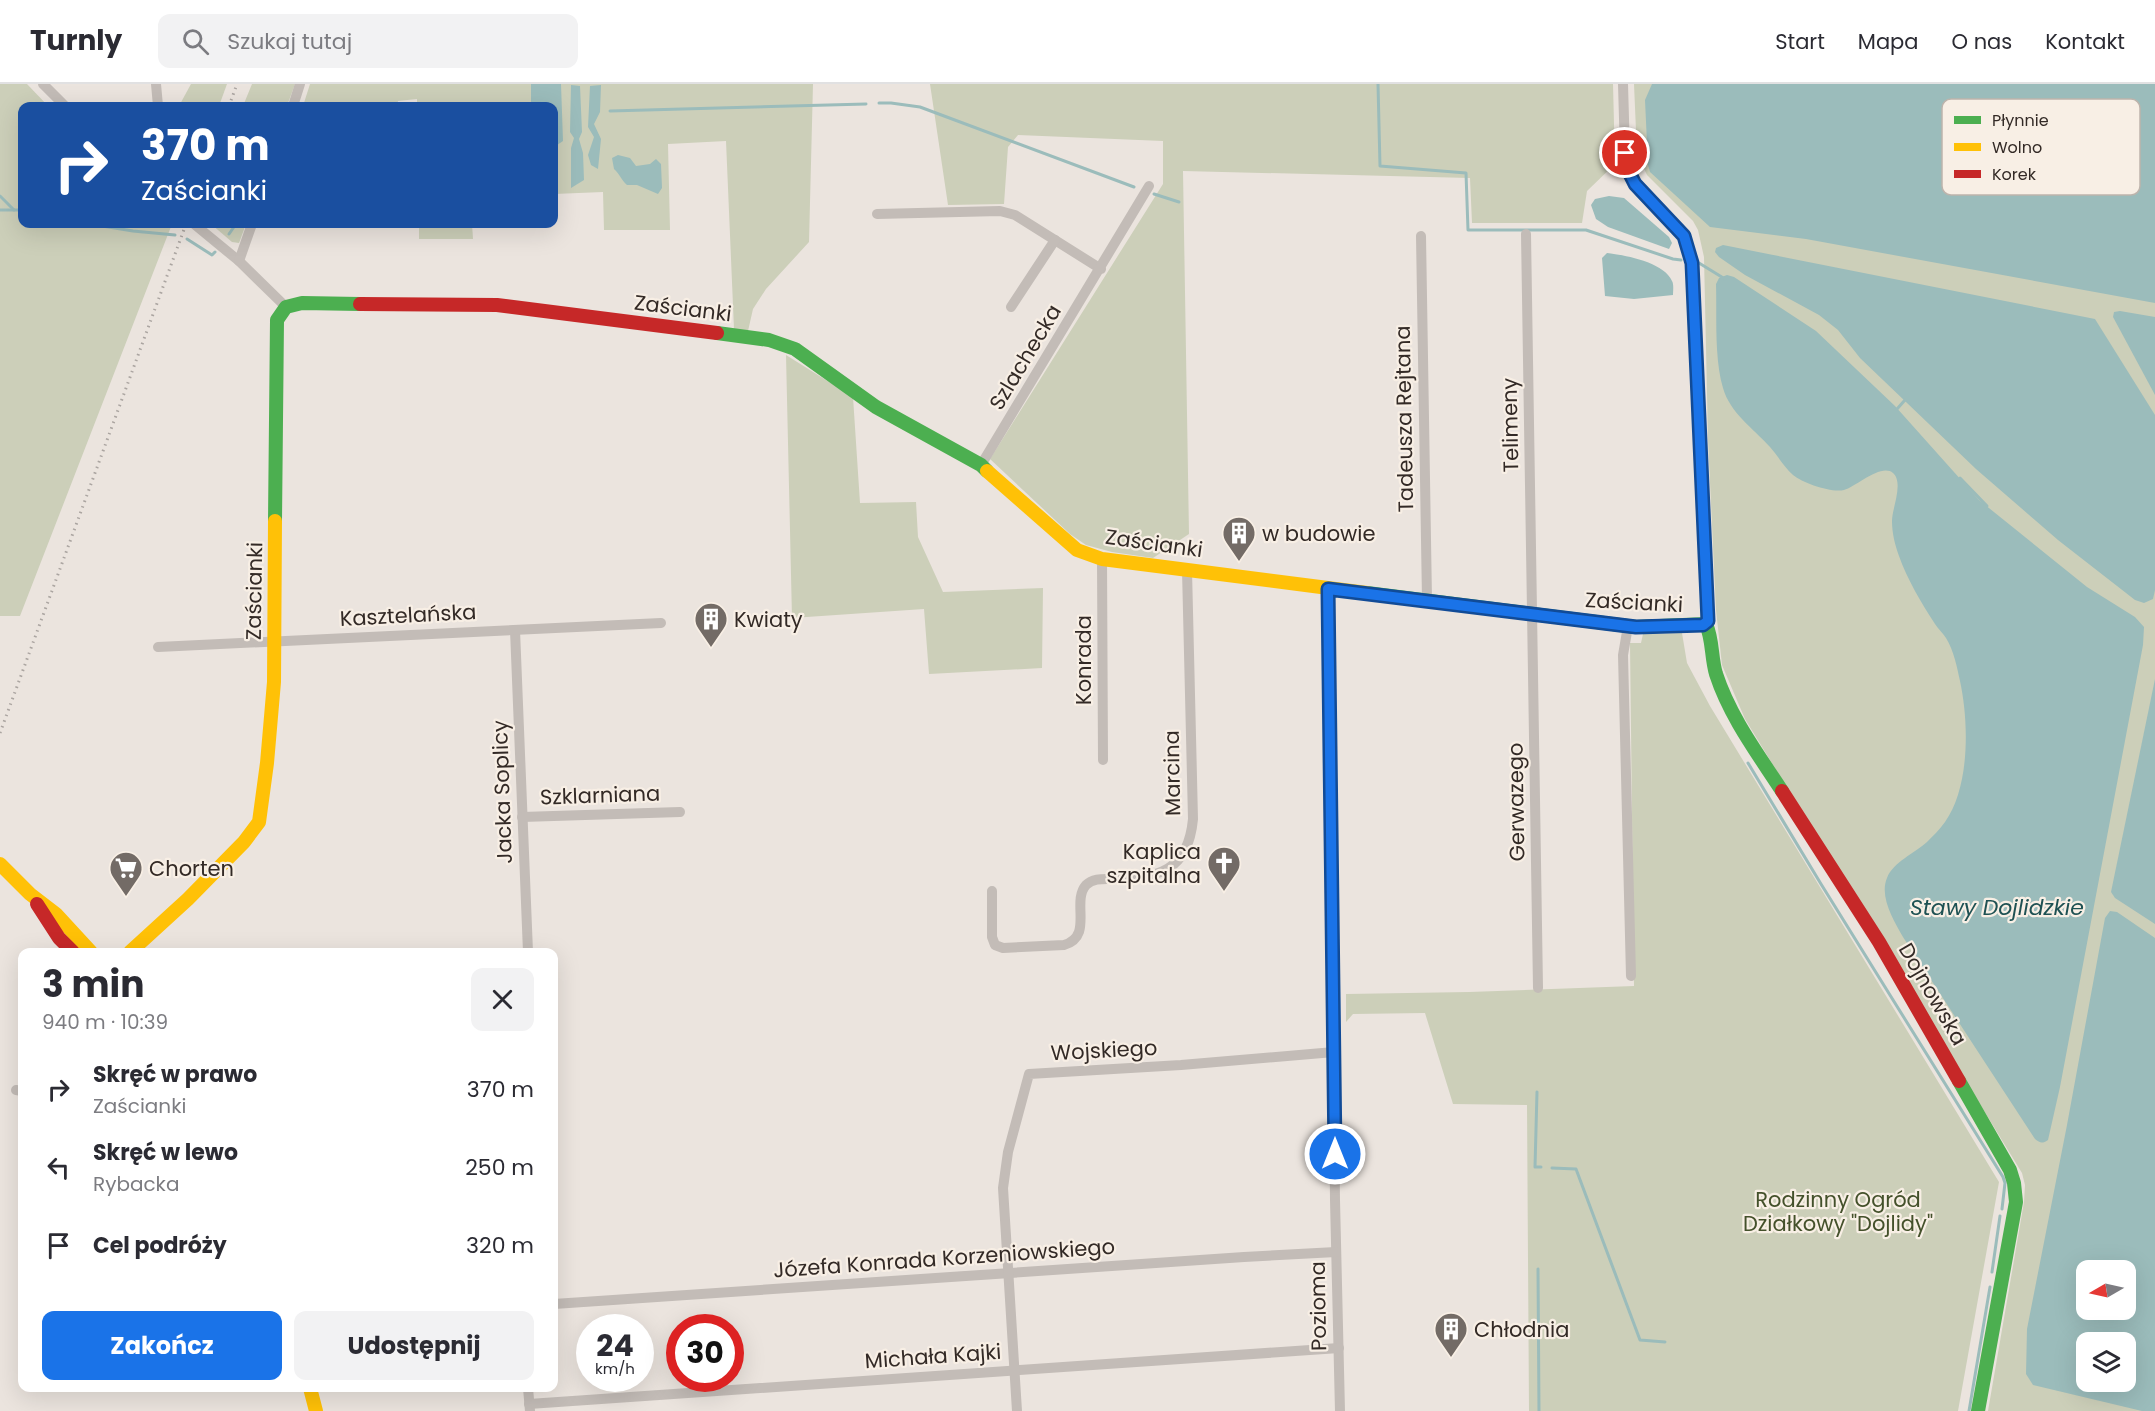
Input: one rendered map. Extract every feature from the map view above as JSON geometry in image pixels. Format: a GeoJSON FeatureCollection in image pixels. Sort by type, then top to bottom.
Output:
{"type":"FeatureCollection","features":[{"type":"Feature","properties":{"kind":"street"},"geometry":{"type":"LineString","coordinates":[[43,84],[60,102]]}},
{"type":"Feature","properties":{"kind":"street"},"geometry":{"type":"LineString","coordinates":[[156,84],[158,102]]}},
{"type":"Feature","properties":{"kind":"street"},"geometry":{"type":"LineString","coordinates":[[294,102],[300,84]]}},
{"type":"Feature","properties":{"kind":"street"},"geometry":{"type":"LineString","coordinates":[[1623,84],[1625,153],[1628,170],[1635,184],[1684,236],[1692,263],[1709,605],[1709,617],[1706,624]]}},
{"type":"Feature","properties":{"kind":"street","name":"Szlachecka"},"geometry":{"type":"LineString","coordinates":[[981,465],[1149,186]]}},
{"type":"Feature","properties":{"kind":"street"},"geometry":{"type":"LineString","coordinates":[[877,214],[1000,211],[1015,215],[1101,269]]}},
{"type":"Feature","properties":{"kind":"street"},"geometry":{"type":"LineString","coordinates":[[199,228],[239,261],[286,307]]}},
{"type":"Feature","properties":{"kind":"street"},"geometry":{"type":"LineString","coordinates":[[239,261],[251,228]]}},
{"type":"Feature","properties":{"kind":"street","name":"Telimeny"},"geometry":{"type":"LineString","coordinates":[[1526,234],[1533,615]]}},
{"type":"Feature","properties":{"kind":"street","name":"Tadeusza Rejtana"},"geometry":{"type":"LineString","coordinates":[[1421,236],[1427,600]]}},
{"type":"Feature","properties":{"kind":"street","name":"Szlachecka"},"geometry":{"type":"LineString","coordinates":[[1011,307],[1055,240]]}},
{"type":"Feature","properties":{"kind":"street","name":"Zaścianki"},"geometry":{"type":"LineString","coordinates":[[134,948],[188,899],[236,850],[259,822],[272,720],[275,641],[277,320],[286,307],[302,303],[497,305],[770,340],[795,349],[876,406],[981,465],[1077,550],[1102,559],[1628,626],[1706,624]]}},
{"type":"Feature","properties":{"kind":"street","name":"Konrada"},"geometry":{"type":"LineString","coordinates":[[1102,559],[1103,760]]}},
{"type":"Feature","properties":{"kind":"street","name":"Marcina"},"geometry":{"type":"LineString","coordinates":[[992,891],[992,937],[995,945],[1003,948],[1064,945],[1072,943],[1080,930],[1082,896],[1084,888],[1089,883],[1096,879],[1139,878],[1161,873],[1176,865],[1191,834],[1193,819],[1187,570]]}},
{"type":"Feature","properties":{"kind":"street","name":"Pozioma"},"geometry":{"type":"LineString","coordinates":[[1328,589],[1335,1200],[1340,1411]]}},
{"type":"Feature","properties":{"kind":"street","name":"Gerwazego"},"geometry":{"type":"LineString","coordinates":[[1533,615],[1538,988]]}},
{"type":"Feature","properties":{"kind":"street","name":"Kasztelańska"},"geometry":{"type":"LineString","coordinates":[[158,647],[661,623]]}},
{"type":"Feature","properties":{"kind":"street","name":"Dojnowska"},"geometry":{"type":"LineString","coordinates":[[1706,624],[1710,633],[1716,673],[1737,721],[1879,942],[2010,1170],[2016,1202],[1978,1411]]}},
{"type":"Feature","properties":{"kind":"street"},"geometry":{"type":"LineString","coordinates":[[1628,626],[1623,655],[1631,976]]}},
{"type":"Feature","properties":{"kind":"street","name":"Jacka Soplicy"},"geometry":{"type":"LineString","coordinates":[[515,630],[528,948]]}},
{"type":"Feature","properties":{"kind":"street","name":"Szklarniana"},"geometry":{"type":"LineString","coordinates":[[522,817],[680,812]]}},
{"type":"Feature","properties":{"kind":"street"},"geometry":{"type":"LineString","coordinates":[[0,864],[30,894],[56,914],[87,948]]}},
{"type":"Feature","properties":{"kind":"street"},"geometry":{"type":"LineString","coordinates":[[30,894],[59,938],[69,948]]}},
{"type":"Feature","properties":{"kind":"street","name":"Wojskiego"},"geometry":{"type":"LineString","coordinates":[[1009,1272],[1003,1188],[1005,1169],[1029,1074],[1181,1065],[1334,1052]]}},
{"type":"Feature","properties":{"kind":"street","name":"Józefa Konrada Korzeniowskiego"},"geometry":{"type":"LineString","coordinates":[[558,1304],[1336,1252]]}},
{"type":"Feature","properties":{"kind":"street"},"geometry":{"type":"LineString","coordinates":[[1009,1272],[1017,1411]]}},
{"type":"Feature","properties":{"kind":"street","name":"Michała Kajki"},"geometry":{"type":"LineString","coordinates":[[530,1408],[1014,1370],[1339,1348]]}},
{"type":"Feature","properties":{"kind":"street"},"geometry":{"type":"LineString","coordinates":[[311,1392],[316,1411]]}},
{"type":"Feature","properties":{"kind":"street"},"geometry":{"type":"LineString","coordinates":[[528,1392],[530,1408]]}},
{"type":"Feature","properties":{"kind":"green space"},"geometry":{"type":"Polygon","coordinates":[[[0,84],[27,84],[44,102],[18,102],[18,228],[170,228],[20,616],[0,616],[0,84]]]}},
{"type":"Feature","properties":{"kind":"green space"},"geometry":{"type":"Polygon","coordinates":[[[191,84],[227,84],[220,102],[181,102],[191,84]]]}},
{"type":"Feature","properties":{"kind":"green space"},"geometry":{"type":"Polygon","coordinates":[[[252,84],[295,84],[288,102],[245,102],[252,84]]]}},
{"type":"Feature","properties":{"kind":"green space"},"geometry":{"type":"Polygon","coordinates":[[[310,84],[813,84],[809,242],[766,289],[753,309],[748,331],[734,329],[726,141],[668,144],[670,230],[604,230],[603,192],[558,194],[558,102],[417,102],[417,99],[398,102],[304,102],[310,84]]]}},
{"type":"Feature","properties":{"kind":"green space"},"geometry":{"type":"Polygon","coordinates":[[[930,84],[1613,84],[1615,164],[1587,191],[1582,223],[1472,223],[1470,178],[1183,171],[1189,534],[1153,558],[1112,552],[1086,545],[1070,534],[990,459],[1163,184],[1163,141],[1018,135],[1008,147],[1004,204],[948,205],[930,84]]]}},
{"type":"Feature","properties":{"kind":"green space"},"geometry":{"type":"Polygon","coordinates":[[[1634,84],[2155,84],[2155,1411],[1988,1411],[2025,1185],[2022,1173],[1745,719],[1722,665],[1716,610],[1708,440],[1704,257],[1698,230],[1693,221],[1647,175],[1637,154],[1634,84]]]}},
{"type":"Feature","properties":{"kind":"green space"},"geometry":{"type":"Polygon","coordinates":[[[216,228],[245,228],[239,243],[232,242],[216,228]]]}},
{"type":"Feature","properties":{"kind":"green space"},"geometry":{"type":"Polygon","coordinates":[[[419,228],[472,228],[473,239],[419,239],[419,228]]]}},
{"type":"Feature","properties":{"kind":"green space"},"geometry":{"type":"Polygon","coordinates":[[[786,355],[853,397],[860,503],[916,502],[918,537],[943,592],[1043,588],[1042,668],[929,674],[924,609],[792,618],[786,355]]]}},
{"type":"Feature","properties":{"kind":"green space","name":"Rodzinny Ogród Działkowy \"Dojlidy\""},"geometry":{"type":"Polygon","coordinates":[[[1682,633],[1687,663],[1710,706],[1999,1182],[1958,1411],[1529,1411],[1527,1105],[1453,1104],[1425,1013],[1353,1014],[1346,1022],[1346,994],[1634,986],[1630,643],[1641,643],[1643,634],[1682,633]]]}},
{"type":"Feature","properties":{"kind":"water"},"geometry":{"type":"Polygon","coordinates":[[[531,84],[561,84],[563,141],[558,144],[558,102],[531,102],[531,84]]]}},
{"type":"Feature","properties":{"kind":"water"},"geometry":{"type":"Polygon","coordinates":[[[1652,84],[2155,84],[2155,303],[1806,239],[1710,227],[1650,172],[1645,100],[1652,84]]]}},
{"type":"Feature","properties":{"kind":"water"},"geometry":{"type":"Polygon","coordinates":[[[571,85],[580,86],[582,132],[579,139],[583,153],[584,180],[571,188],[571,148],[574,138],[570,132],[571,85]]]}},
{"type":"Feature","properties":{"kind":"water"},"geometry":{"type":"Polygon","coordinates":[[[601,85],[600,112],[594,124],[601,139],[598,169],[591,165],[588,155],[594,137],[588,127],[590,86],[601,85]]]}},
{"type":"Feature","properties":{"kind":"water"},"geometry":{"type":"Polygon","coordinates":[[[618,155],[630,158],[636,166],[650,164],[656,159],[661,164],[662,188],[658,194],[637,185],[627,185],[614,169],[612,158],[618,155]]]}},
{"type":"Feature","properties":{"kind":"water"},"geometry":{"type":"Polygon","coordinates":[[[1609,196],[1624,198],[1669,237],[1672,243],[1669,249],[1608,227],[1596,219],[1591,205],[1595,199],[1609,196]]]}},
{"type":"Feature","properties":{"kind":"water"},"geometry":{"type":"Polygon","coordinates":[[[1723,245],[2095,319],[2155,415],[2155,590],[2153,599],[2144,603],[2135,600],[2058,540],[1976,469],[1860,358],[1838,330],[1819,315],[1745,275],[1719,257],[1715,252],[1716,248],[1723,245]]]}},
{"type":"Feature","properties":{"kind":"water"},"geometry":{"type":"Polygon","coordinates":[[[1607,253],[1643,261],[1661,269],[1673,282],[1673,295],[1634,299],[1605,296],[1602,258],[1607,253]]]}},
{"type":"Feature","properties":{"kind":"water","name":"Stawy Dojlidzkie"},"geometry":{"type":"Polygon","coordinates":[[[1727,275],[1734,277],[1816,331],[1895,406],[1979,500],[2087,587],[2135,617],[2144,627],[2143,645],[2060,1087],[2048,1140],[2044,1142],[2035,1139],[1903,937],[1886,901],[1885,885],[1890,872],[1899,862],[1932,837],[1953,808],[1963,773],[1966,734],[1963,697],[1953,654],[1946,638],[1936,626],[1910,582],[1895,543],[1892,521],[1898,489],[1896,477],[1893,473],[1882,471],[1849,488],[1838,491],[1810,484],[1790,472],[1770,447],[1736,413],[1723,388],[1717,350],[1716,284],[1719,278],[1727,275]]]}},
{"type":"Feature","properties":{"kind":"water"},"geometry":{"type":"Polygon","coordinates":[[[2114,312],[2155,317],[2155,395],[2113,317],[2114,312]]]}},
{"type":"Feature","properties":{"kind":"water","name":"Stawy Dojlidzkie"},"geometry":{"type":"Polygon","coordinates":[[[2155,679],[2155,924],[2115,898],[2111,892],[2155,679]]]}},
{"type":"Feature","properties":{"kind":"water","name":"Stawy Dojlidzkie"},"geometry":{"type":"Polygon","coordinates":[[[2110,911],[2117,912],[2155,938],[2155,1411],[2142,1411],[2033,1385],[2026,1374],[2027,1329],[2105,918],[2110,911]]]}},
{"type":"Feature","properties":{"kind":"waterway"},"geometry":{"type":"LineString","coordinates":[[1378,84],[1380,166],[1466,173],[1468,230],[1586,230],[1681,260]]}},
{"type":"Feature","properties":{"kind":"waterway"},"geometry":{"type":"LineString","coordinates":[[879,103],[920,107],[1134,187]]}},
{"type":"Feature","properties":{"kind":"waterway"},"geometry":{"type":"LineString","coordinates":[[610,111],[866,104]]}},
{"type":"Feature","properties":{"kind":"waterway"},"geometry":{"type":"LineString","coordinates":[[1154,194],[1179,202]]}},
{"type":"Feature","properties":{"kind":"waterway"},"geometry":{"type":"LineString","coordinates":[[0,196],[14,210]]}},
{"type":"Feature","properties":{"kind":"waterway"},"geometry":{"type":"LineString","coordinates":[[0,210],[18,210]]}},
{"type":"Feature","properties":{"kind":"waterway"},"geometry":{"type":"LineString","coordinates":[[115,228],[175,235]]}},
{"type":"Feature","properties":{"kind":"waterway"},"geometry":{"type":"LineString","coordinates":[[229,234],[233,228]]}},
{"type":"Feature","properties":{"kind":"waterway"},"geometry":{"type":"LineString","coordinates":[[187,239],[212,255],[215,252]]}},
{"type":"Feature","properties":{"kind":"waterway"},"geometry":{"type":"LineString","coordinates":[[1699,263],[1725,279]]}},
{"type":"Feature","properties":{"kind":"waterway"},"geometry":{"type":"LineString","coordinates":[[1897,409],[1905,400]]}},
{"type":"Feature","properties":{"kind":"waterway"},"geometry":{"type":"LineString","coordinates":[[1960,478],[1987,506]]}},
{"type":"Feature","properties":{"kind":"waterway"},"geometry":{"type":"LineString","coordinates":[[1748,763],[2003,1177],[2005,1183],[2002,1209]]}},
{"type":"Feature","properties":{"kind":"waterway"},"geometry":{"type":"LineString","coordinates":[[1537,1092],[1535,1167],[1541,1167]]}},
{"type":"Feature","properties":{"kind":"waterway"},"geometry":{"type":"LineString","coordinates":[[1552,1168],[1576,1169],[1640,1340],[1665,1342]]}},
{"type":"Feature","properties":{"kind":"waterway"},"geometry":{"type":"LineString","coordinates":[[1992,1272],[2000,1216]]}},
{"type":"Feature","properties":{"kind":"waterway"},"geometry":{"type":"LineString","coordinates":[[1538,1269],[1539,1411]]}},
{"type":"Feature","properties":{"kind":"waterway"},"geometry":{"type":"LineString","coordinates":[[1969,1411],[1990,1287]]}},
{"type":"Feature","properties":{"kind":"railway"},"geometry":{"type":"LineString","coordinates":[[230,102],[237,84]]}},
{"type":"Feature","properties":{"kind":"railway"},"geometry":{"type":"LineString","coordinates":[[0,733],[185,228]]}},
{"type":"Feature","properties":{"kind":"traffic: fast"},"geometry":{"type":"LineString","coordinates":[[275,521],[277,320],[286,307],[302,303],[360,304]]}},
{"type":"Feature","properties":{"kind":"traffic: fast"},"geometry":{"type":"LineString","coordinates":[[717,333],[769,340],[795,349],[876,407],[981,465],[987,471]]}},
{"type":"Feature","properties":{"kind":"traffic: fast"},"geometry":{"type":"LineString","coordinates":[[1367,593],[1636,627],[1706,624],[1716,674],[1722,690],[1745,735],[1782,791]]}},
{"type":"Feature","properties":{"kind":"traffic: fast"},"geometry":{"type":"LineString","coordinates":[[1959,1081],[2010,1170],[2016,1202],[1978,1411]]}},
{"type":"Feature","properties":{"kind":"traffic: slow"},"geometry":{"type":"LineString","coordinates":[[987,471],[1077,550],[1102,559],[1367,593]]}},
{"type":"Feature","properties":{"kind":"traffic: slow"},"geometry":{"type":"LineString","coordinates":[[134,948],[188,899],[244,842],[259,822],[274,682],[275,521]]}},
{"type":"Feature","properties":{"kind":"traffic: slow"},"geometry":{"type":"LineString","coordinates":[[0,864],[30,894],[56,914],[87,948]]}},
{"type":"Feature","properties":{"kind":"traffic: slow"},"geometry":{"type":"LineString","coordinates":[[311,1392],[316,1411]]}},
{"type":"Feature","properties":{"kind":"traffic: jam"},"geometry":{"type":"LineString","coordinates":[[360,304],[497,305],[717,333]]}},
{"type":"Feature","properties":{"kind":"traffic: jam"},"geometry":{"type":"LineString","coordinates":[[1782,791],[1879,942],[1959,1081]]}},
{"type":"Feature","properties":{"kind":"traffic: jam"},"geometry":{"type":"LineString","coordinates":[[37,904],[59,938],[69,948]]}},
{"type":"Feature","properties":{"kind":"place","name":"w budowie"},"geometry":{"type":"Point","coordinates":[1239,562]}},
{"type":"Feature","properties":{"kind":"place","name":"Kwiaty"},"geometry":{"type":"Point","coordinates":[711,648]}},
{"type":"Feature","properties":{"kind":"place","name":"Kaplica szpitalna"},"geometry":{"type":"Point","coordinates":[1224,892]}},
{"type":"Feature","properties":{"kind":"place","name":"Chorten"},"geometry":{"type":"Point","coordinates":[126,897]}},
{"type":"Feature","properties":{"kind":"place","name":"Chłodnia"},"geometry":{"type":"Point","coordinates":[1451,1358]}},
{"type":"Feature","properties":{"kind":"route"},"geometry":{"type":"LineString","coordinates":[[1335,1154],[1328,589],[1636,627],[1703,625],[1708,621],[1692,263],[1684,236],[1635,184],[1628,170],[1625,153]]}}]}
